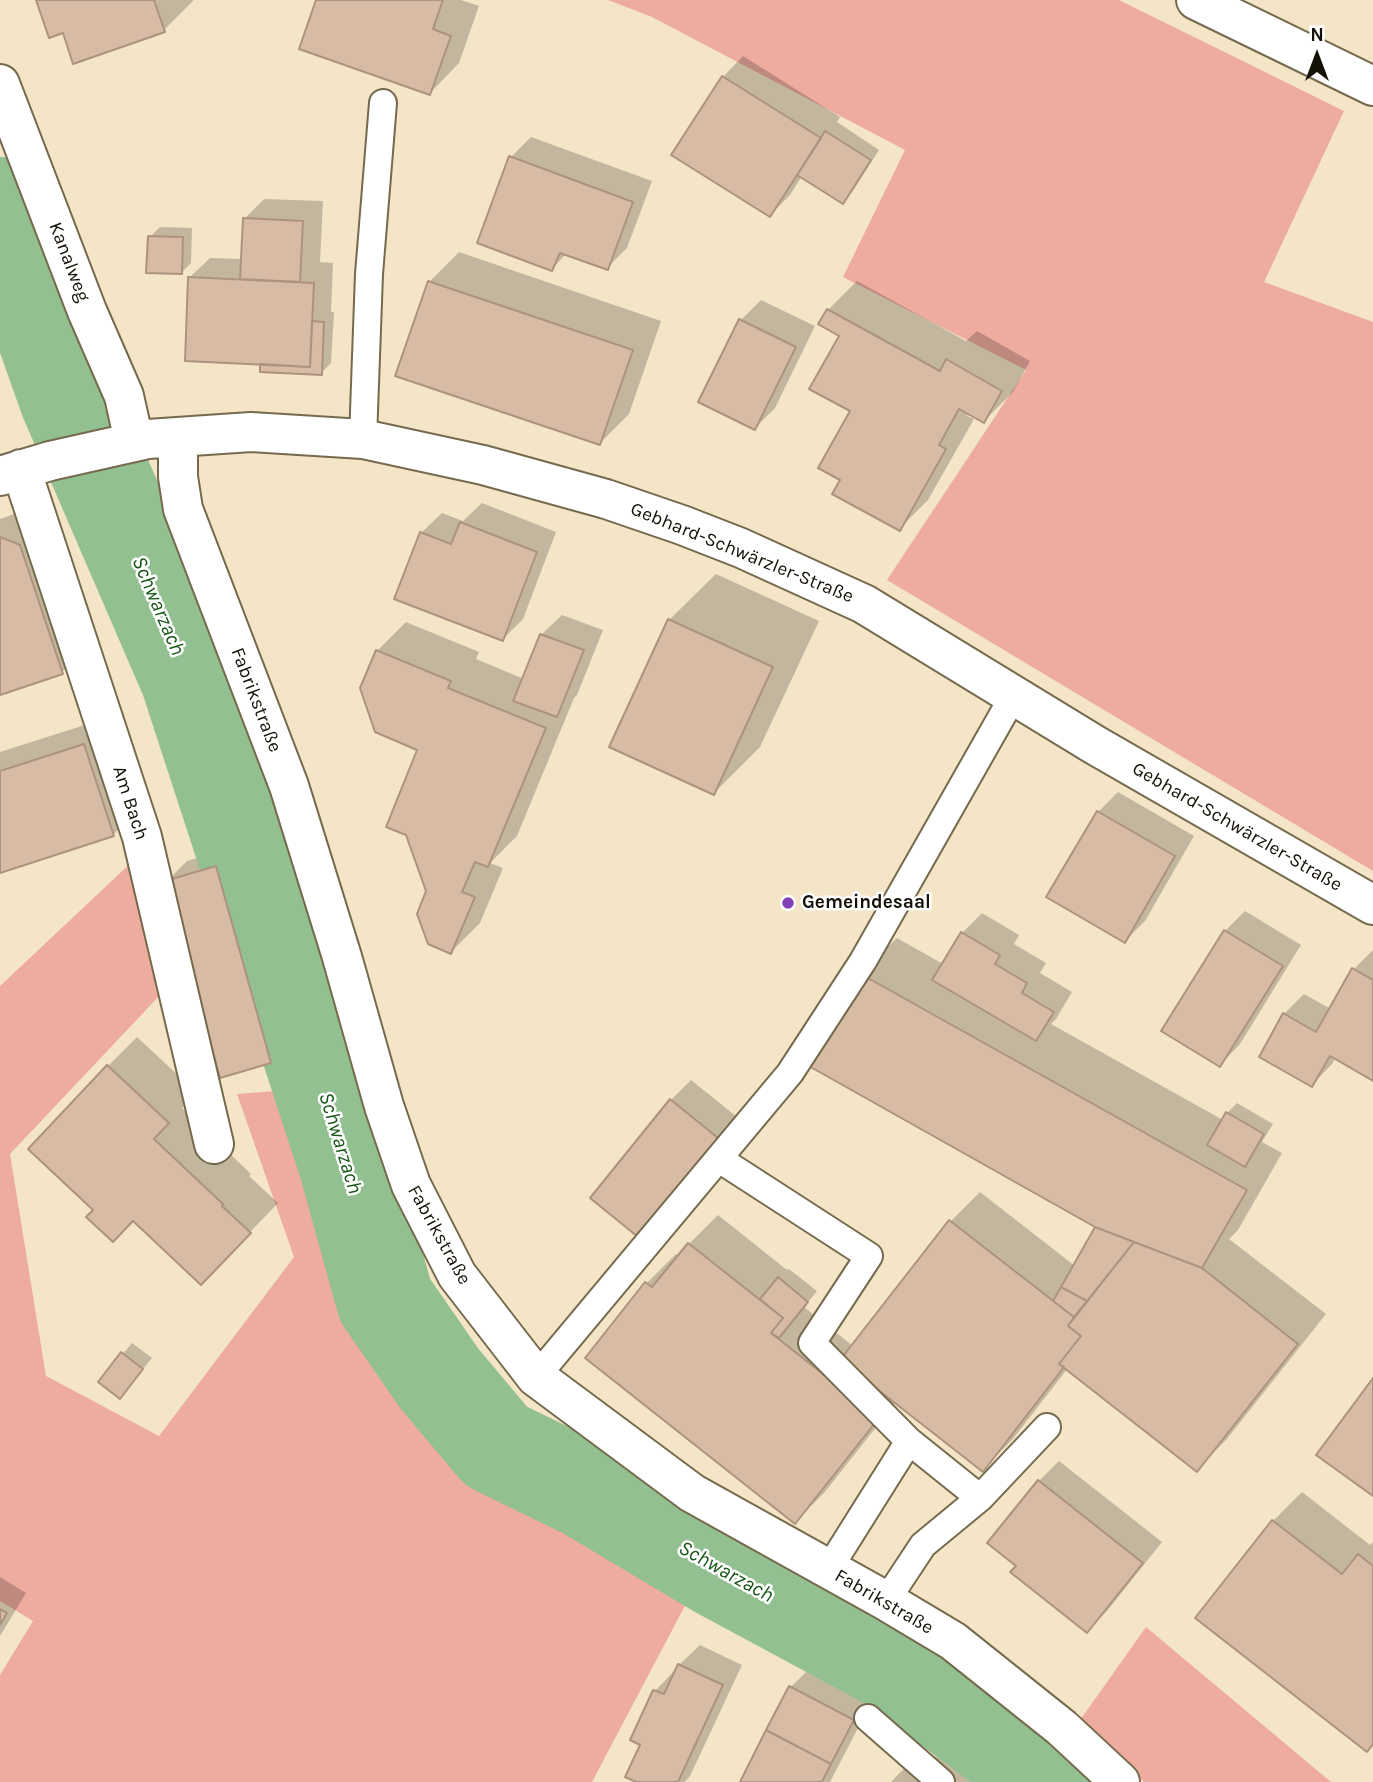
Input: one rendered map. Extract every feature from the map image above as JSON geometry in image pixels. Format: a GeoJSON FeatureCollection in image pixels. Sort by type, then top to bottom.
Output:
{"type":"FeatureCollection","features":[{"type":"Feature","properties":{"kind":"street"},"geometry":{"type":"LineString","coordinates":[[1196,0],[1373,86]]}},
{"type":"Feature","properties":{"kind":"street","name":"Kanalweg"},"geometry":{"type":"LineString","coordinates":[[0,84],[87,311],[124,396],[130,442]]}},
{"type":"Feature","properties":{"kind":"street","name":"Gebhard-Schwärzler-Straße"},"geometry":{"type":"LineString","coordinates":[[24,468],[130,442],[251,432],[363,439],[483,465],[607,499],[741,548],[864,604],[1096,746],[1373,905]]}},
{"type":"Feature","properties":{"kind":"street","name":"Fabrikstraße"},"geometry":{"type":"LineString","coordinates":[[178,437],[178,477],[183,509],[289,786],[342,957],[384,1106],[411,1185],[457,1275],[536,1377],[692,1493],[953,1641],[1062,1728],[1120,1782]]}},
{"type":"Feature","properties":{"kind":"street","name":"Am Bach"},"geometry":{"type":"LineString","coordinates":[[24,468],[142,837],[214,1144]]}},
{"type":"Feature","properties":{"kind":"lane"},"geometry":{"type":"LineString","coordinates":[[363,439],[369,274],[383,103]]}},
{"type":"Feature","properties":{"kind":"lane"},"geometry":{"type":"LineString","coordinates":[[536,1377],[790,1073],[855,972],[1014,695]]}},
{"type":"Feature","properties":{"kind":"lane"},"geometry":{"type":"LineString","coordinates":[[719,1158],[869,1256],[811,1343],[909,1441],[980,1498]]}},
{"type":"Feature","properties":{"kind":"lane"},"geometry":{"type":"LineString","coordinates":[[886,1601],[923,1545],[980,1498],[1047,1427]]}},
{"type":"Feature","properties":{"kind":"lane"},"geometry":{"type":"LineString","coordinates":[[828,1570],[909,1441]]}},
{"type":"Feature","properties":{"kind":"lane"},"geometry":{"type":"LineString","coordinates":[[868,1718],[942,1782]]}},
{"type":"Feature","properties":{"kind":"shaded area"},"geometry":{"type":"Polygon","coordinates":[[[608,0],[1119,0],[1344,111],[1264,282],[1373,322],[1373,871],[887,580],[1026,370],[843,277],[905,150],[652,17],[608,0]]]}},
{"type":"Feature","properties":{"kind":"shaded area"},"geometry":{"type":"Polygon","coordinates":[[[135,859],[162,993],[10,1154],[46,1376],[159,1436],[294,1257],[237,1094],[289,1090],[336,1282],[353,1321],[465,1467],[688,1600],[592,1782],[0,1782],[0,1675],[33,1621],[0,1601],[0,986],[135,859]]]}},
{"type":"Feature","properties":{"kind":"shaded area"},"geometry":{"type":"Polygon","coordinates":[[[1146,1627],[1331,1782],[1144,1782],[1078,1723],[1146,1627]]]}},
{"type":"Feature","properties":{"kind":"building"},"geometry":{"type":"Polygon","coordinates":[[[36,0],[154,0],[165,32],[73,64],[63,33],[49,38],[36,0]]]}},
{"type":"Feature","properties":{"kind":"building"},"geometry":{"type":"Polygon","coordinates":[[[316,0],[443,0],[433,29],[451,36],[430,95],[299,49],[316,0]]]}},
{"type":"Feature","properties":{"kind":"building"},"geometry":{"type":"Polygon","coordinates":[[[722,76],[821,138],[770,217],[671,155],[722,76]]]}},
{"type":"Feature","properties":{"kind":"building"},"geometry":{"type":"Polygon","coordinates":[[[825,131],[871,160],[843,204],[797,175],[825,131]]]}},
{"type":"Feature","properties":{"kind":"building"},"geometry":{"type":"Polygon","coordinates":[[[509,156],[633,202],[608,270],[560,253],[552,271],[477,243],[509,156]]]}},
{"type":"Feature","properties":{"kind":"building"},"geometry":{"type":"Polygon","coordinates":[[[243,218],[303,221],[300,282],[240,279],[243,218]]]}},
{"type":"Feature","properties":{"kind":"building"},"geometry":{"type":"Polygon","coordinates":[[[148,236],[183,237],[182,274],[146,273],[148,236]]]}},
{"type":"Feature","properties":{"kind":"building"},"geometry":{"type":"Polygon","coordinates":[[[188,277],[314,283],[310,367],[185,361],[188,277]]]}},
{"type":"Feature","properties":{"kind":"building"},"geometry":{"type":"Polygon","coordinates":[[[428,281],[633,350],[600,445],[395,376],[428,281]]]}},
{"type":"Feature","properties":{"kind":"building"},"geometry":{"type":"Polygon","coordinates":[[[827,309],[940,371],[946,359],[1002,391],[984,423],[959,409],[939,445],[946,449],[900,531],[832,494],[840,480],[818,468],[850,411],[809,389],[839,336],[818,324],[827,309]]]}},
{"type":"Feature","properties":{"kind":"building"},"geometry":{"type":"Polygon","coordinates":[[[739,319],[796,347],[755,430],[698,402],[739,319]]]}},
{"type":"Feature","properties":{"kind":"building"},"geometry":{"type":"Polygon","coordinates":[[[312,321],[324,322],[322,375],[260,372],[260,364],[310,367],[312,321]]]}},
{"type":"Feature","properties":{"kind":"building"},"geometry":{"type":"Polygon","coordinates":[[[460,522],[537,552],[503,641],[394,599],[420,532],[451,544],[460,522]]]}},
{"type":"Feature","properties":{"kind":"building"},"geometry":{"type":"Polygon","coordinates":[[[0,537],[20,545],[63,674],[0,695],[0,537]]]}},
{"type":"Feature","properties":{"kind":"building"},"geometry":{"type":"Polygon","coordinates":[[[668,619],[773,667],[714,795],[609,747],[668,619]]]}},
{"type":"Feature","properties":{"kind":"building"},"geometry":{"type":"Polygon","coordinates":[[[540,634],[584,650],[557,717],[513,701],[540,634]]]}},
{"type":"Feature","properties":{"kind":"building"},"geometry":{"type":"Polygon","coordinates":[[[376,650],[451,681],[448,688],[546,728],[488,867],[475,862],[462,892],[475,897],[451,954],[428,944],[417,914],[426,891],[406,835],[386,827],[417,750],[375,732],[360,688],[376,650]]]}},
{"type":"Feature","properties":{"kind":"building"},"geometry":{"type":"Polygon","coordinates":[[[84,744],[114,836],[0,873],[0,771],[84,744]]]}},
{"type":"Feature","properties":{"kind":"building"},"geometry":{"type":"Polygon","coordinates":[[[1097,811],[1175,856],[1125,943],[1046,897],[1097,811]]]}},
{"type":"Feature","properties":{"kind":"building"},"geometry":{"type":"Polygon","coordinates":[[[216,866],[271,1063],[220,1078],[165,881],[216,866]]]}},
{"type":"Feature","properties":{"kind":"building"},"geometry":{"type":"Polygon","coordinates":[[[1224,930],[1283,966],[1220,1067],[1161,1031],[1224,930]]]}},
{"type":"Feature","properties":{"kind":"building"},"geometry":{"type":"Polygon","coordinates":[[[961,932],[1000,955],[995,964],[1027,983],[1022,993],[1054,1012],[1036,1041],[932,980],[961,932]]]}},
{"type":"Feature","properties":{"kind":"building"},"geometry":{"type":"Polygon","coordinates":[[[1352,968],[1373,980],[1373,1081],[1330,1056],[1312,1087],[1259,1057],[1283,1013],[1316,1032],[1352,968]]]}},
{"type":"Feature","properties":{"kind":"building"},"geometry":{"type":"Polygon","coordinates":[[[859,973],[1247,1190],[1202,1268],[1095,1227],[807,1065],[859,973]]]}},
{"type":"Feature","properties":{"kind":"building"},"geometry":{"type":"Polygon","coordinates":[[[107,1065],[169,1123],[154,1139],[251,1233],[201,1285],[133,1221],[113,1242],[86,1217],[93,1210],[28,1149],[107,1065]]]}},
{"type":"Feature","properties":{"kind":"building"},"geometry":{"type":"Polygon","coordinates":[[[670,1099],[718,1138],[638,1237],[590,1198],[670,1099]]]}},
{"type":"Feature","properties":{"kind":"building"},"geometry":{"type":"Polygon","coordinates":[[[1226,1112],[1264,1134],[1245,1167],[1207,1145],[1226,1112]]]}},
{"type":"Feature","properties":{"kind":"building"},"geometry":{"type":"Polygon","coordinates":[[[949,1220],[1074,1317],[1068,1326],[1081,1336],[1059,1364],[1064,1367],[983,1472],[840,1360],[949,1220]]]}},
{"type":"Feature","properties":{"kind":"building"},"geometry":{"type":"Polygon","coordinates":[[[1095,1227],[1134,1242],[1087,1301],[1061,1287],[1095,1227]]]}},
{"type":"Feature","properties":{"kind":"building"},"geometry":{"type":"Polygon","coordinates":[[[1134,1242],[1202,1268],[1298,1344],[1197,1472],[1059,1364],[1081,1336],[1068,1326],[1134,1242]]]}},
{"type":"Feature","properties":{"kind":"building"},"geometry":{"type":"Polygon","coordinates":[[[688,1243],[783,1318],[771,1333],[879,1418],[795,1524],[585,1358],[645,1282],[652,1287],[688,1243]]]}},
{"type":"Feature","properties":{"kind":"building"},"geometry":{"type":"Polygon","coordinates":[[[778,1277],[808,1302],[779,1338],[771,1333],[783,1318],[760,1299],[778,1277]]]}},
{"type":"Feature","properties":{"kind":"building"},"geometry":{"type":"Polygon","coordinates":[[[1061,1287],[1087,1301],[1074,1317],[1053,1301],[1061,1287]]]}},
{"type":"Feature","properties":{"kind":"building"},"geometry":{"type":"Polygon","coordinates":[[[121,1352],[143,1369],[120,1399],[98,1382],[121,1352]]]}},
{"type":"Feature","properties":{"kind":"building"},"geometry":{"type":"Polygon","coordinates":[[[1373,1378],[1373,1496],[1316,1455],[1373,1378]]]}},
{"type":"Feature","properties":{"kind":"building"},"geometry":{"type":"Polygon","coordinates":[[[1038,1480],[1143,1563],[1087,1633],[1010,1572],[1016,1566],[987,1543],[1038,1480]]]}},
{"type":"Feature","properties":{"kind":"building"},"geometry":{"type":"Polygon","coordinates":[[[1272,1520],[1342,1574],[1358,1554],[1373,1566],[1373,1744],[1367,1752],[1195,1618],[1272,1520]]]}},
{"type":"Feature","properties":{"kind":"building"},"geometry":{"type":"Polygon","coordinates":[[[0,1609],[7,1613],[0,1625],[0,1609]]]}},
{"type":"Feature","properties":{"kind":"building"},"geometry":{"type":"Polygon","coordinates":[[[678,1664],[723,1685],[678,1782],[636,1782],[625,1777],[640,1745],[630,1740],[653,1690],[664,1694],[678,1664]]]}},
{"type":"Feature","properties":{"kind":"building"},"geometry":{"type":"Polygon","coordinates":[[[789,1686],[854,1720],[831,1764],[766,1730],[789,1686]]]}},
{"type":"Feature","properties":{"kind":"building"},"geometry":{"type":"Polygon","coordinates":[[[766,1730],[831,1764],[822,1782],[740,1782],[766,1730]]]}},
{"type":"Feature","properties":{"kind":"waterway","name":"Schwarzach"},"geometry":{"type":"LineString","coordinates":[[0,206],[68,398],[189,678],[348,1166],[385,1300],[439,1378],[496,1446],[586,1490],[715,1567],[895,1664],[1052,1782]]}},
{"type":"Feature","properties":{"kind":"place","name":"Gemeindesaal"},"geometry":{"type":"Point","coordinates":[788,903]}}]}
